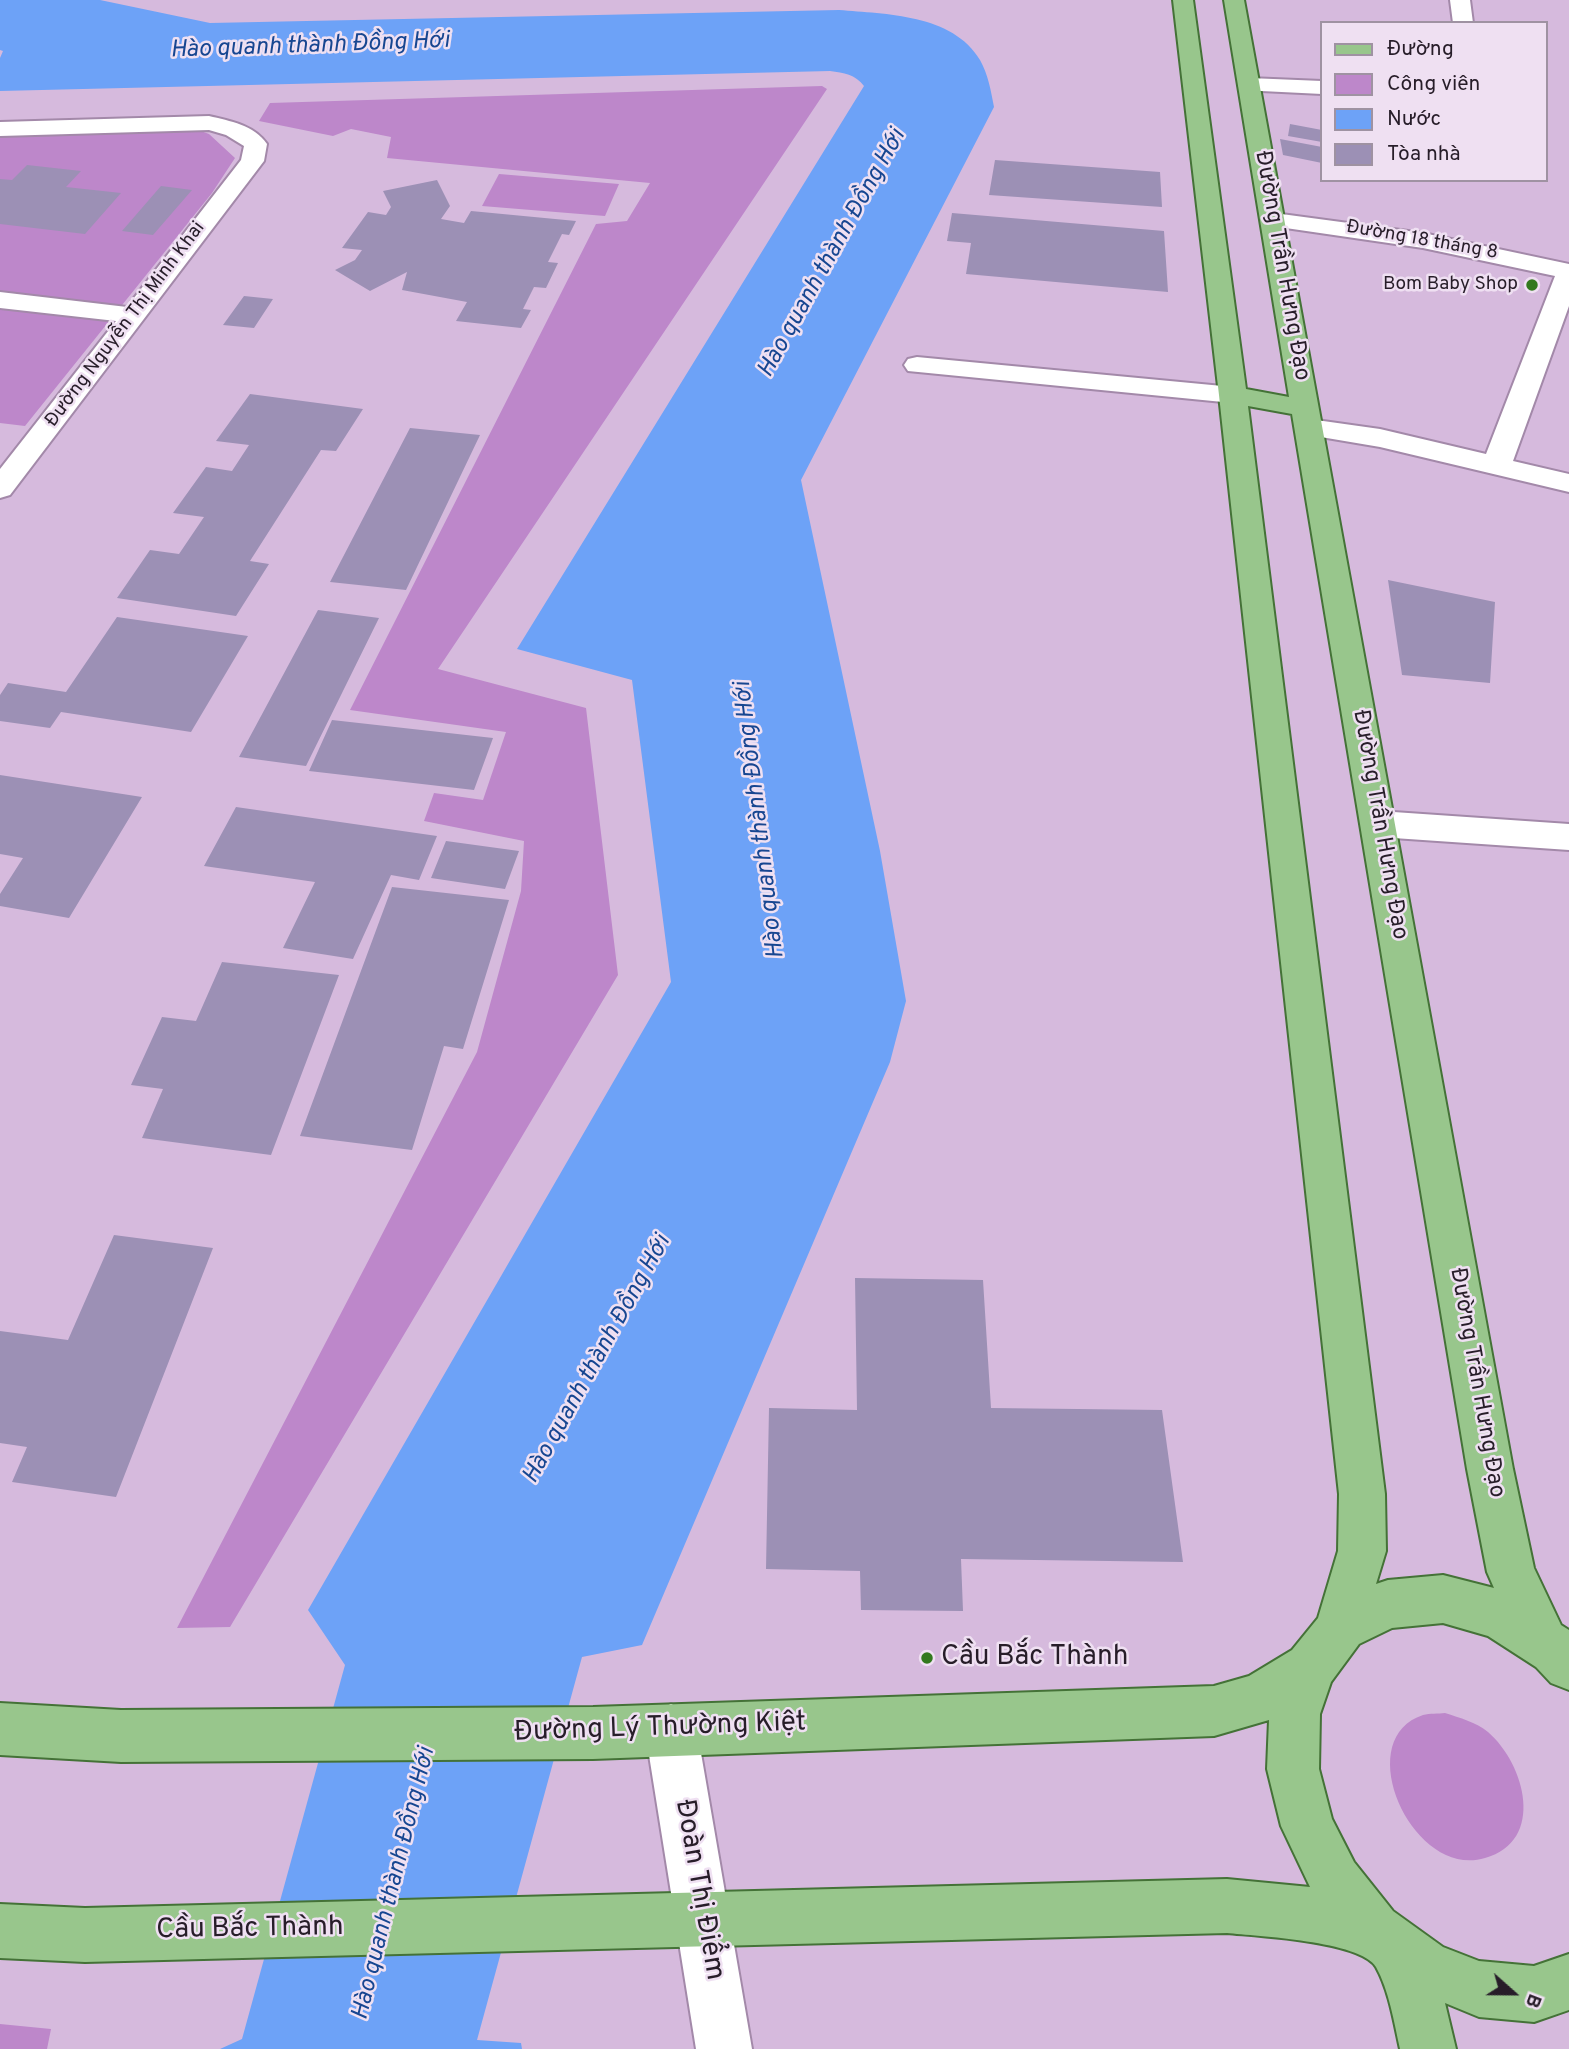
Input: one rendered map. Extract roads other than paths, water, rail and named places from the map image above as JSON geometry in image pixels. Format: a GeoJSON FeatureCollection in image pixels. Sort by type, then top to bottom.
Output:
{"type":"FeatureCollection","features":[{"type":"Feature","properties":{"kind":"main road"},"geometry":{"type":"LineString","coordinates":[[1183,0],[1233,395],[1362,1494],[1362,1551],[1324,1650],[1294,1714],[1293,1769],[1307,1826],[1329,1870],[1335,1881],[1385,1938],[1425,1968],[1479,1989],[1534,1994],[1569,1982]]}},
{"type":"Feature","properties":{"kind":"main road","name":"Đường Trần Hưng Đạo"},"geometry":{"type":"LineString","coordinates":[[1234,0],[1490,1469],[1511,1572],[1556,1654]]}},
{"type":"Feature","properties":{"kind":"main road"},"geometry":{"type":"LineString","coordinates":[[1233,395],[1308,417]]}},
{"type":"Feature","properties":{"kind":"main road","name":"Đường Lý Thường Kiệt"},"geometry":{"type":"LineString","coordinates":[[0,1729],[121,1736],[593,1733],[1214,1711],[1259,1699],[1324,1650],[1342,1627],[1388,1604],[1443,1599],[1499,1614],[1556,1654]]}},
{"type":"Feature","properties":{"kind":"main road"},"geometry":{"type":"LineString","coordinates":[[704,1921],[1227,1906],[1299,1912],[1385,1938],[1421,2015],[1428,2049]]}},
{"type":"Feature","properties":{"kind":"main road","name":"Cầu Bắc Thành"},"geometry":{"type":"LineString","coordinates":[[0,1931],[85,1935],[704,1921]]}},
{"type":"Feature","properties":{"kind":"street"},"geometry":{"type":"LineString","coordinates":[[1460,0],[1463,21]]}},
{"type":"Feature","properties":{"kind":"street"},"geometry":{"type":"LineString","coordinates":[[1249,85],[1320,88]]}},
{"type":"Feature","properties":{"kind":"street","name":"Đường Nguyễn Thị Minh Khai"},"geometry":{"type":"LineString","coordinates":[[0,129],[209,123],[248,136],[256,144],[252,161],[0,489]]}},
{"type":"Feature","properties":{"kind":"street","name":"Đường 18 tháng 8"},"geometry":{"type":"LineString","coordinates":[[1274,220],[1341,227],[1438,243],[1569,272]]}},
{"type":"Feature","properties":{"kind":"street"},"geometry":{"type":"LineString","coordinates":[[1497,464],[1569,272]]}},
{"type":"Feature","properties":{"kind":"street"},"geometry":{"type":"LineString","coordinates":[[0,300],[133,315]]}},
{"type":"Feature","properties":{"kind":"street"},"geometry":{"type":"LineString","coordinates":[[918,365],[1233,395]]}},
{"type":"Feature","properties":{"kind":"street"},"geometry":{"type":"LineString","coordinates":[[1308,417],[1380,438],[1569,483]]}},
{"type":"Feature","properties":{"kind":"street"},"geometry":{"type":"LineString","coordinates":[[1379,824],[1569,837]]}},
{"type":"Feature","properties":{"kind":"street","name":"Đoàn Thị Điểm"},"geometry":{"type":"LineString","coordinates":[[671,1730],[724,2049]]}},
{"type":"Feature","properties":{"kind":"water","name":"Hào quanh thành Đồng Hới"},"geometry":{"type":"Polygon","coordinates":[[[0,0],[100,0],[210,23],[839,10],[877,13],[917,19],[953,33],[968,45],[980,60],[989,83],[994,107],[801,480],[880,851],[906,1001],[890,1062],[642,1645],[582,1657],[477,2040],[521,2043],[522,2049],[220,2049],[242,2039],[345,1665],[308,1610],[671,982],[632,680],[517,649],[864,86],[845,73],[830,71],[0,91],[0,58],[3,51],[0,50],[0,0]]]}},
{"type":"Feature","properties":{"kind":"place","name":"Bom Baby Shop"},"geometry":{"type":"Point","coordinates":[1532,285]}},
{"type":"Feature","properties":{"kind":"place","name":"Cầu Bắc Thành"},"geometry":{"type":"Point","coordinates":[927,1658]}}]}
